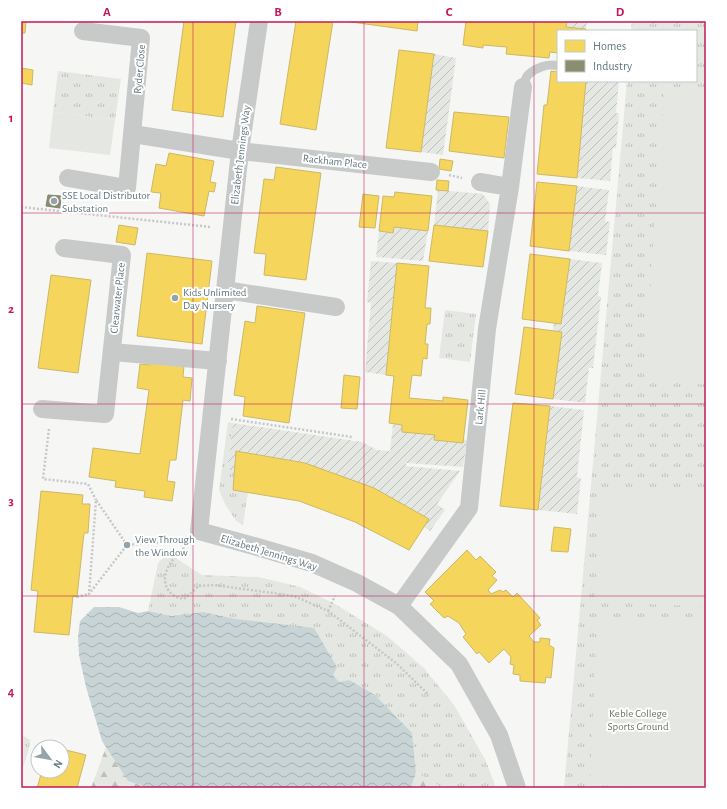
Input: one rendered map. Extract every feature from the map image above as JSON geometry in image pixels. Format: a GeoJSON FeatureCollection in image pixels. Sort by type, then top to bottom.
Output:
{"type":"FeatureCollection","features":[{"type":"Feature","properties":{"kind":"street","name":"Elizabeth Jennings Way"},"geometry":{"type":"LineString","coordinates":[[259,21],[240,151],[199,531],[312,563],[357,583],[399,606],[459,664],[499,735],[516,788]]}},
{"type":"Feature","properties":{"kind":"street","name":"Ryder Close"},"geometry":{"type":"LineString","coordinates":[[68,178],[127,188],[133,134],[141,38],[83,30]]}},
{"type":"Feature","properties":{"kind":"street","name":"Lark Hill"},"geometry":{"type":"LineString","coordinates":[[399,606],[469,508],[488,329],[510,187],[523,87]]}},
{"type":"Feature","properties":{"kind":"street"},"geometry":{"type":"LineString","coordinates":[[133,134],[240,151]]}},
{"type":"Feature","properties":{"kind":"street","name":"Rackham Place"},"geometry":{"type":"LineString","coordinates":[[240,151],[431,172]]}},
{"type":"Feature","properties":{"kind":"street"},"geometry":{"type":"LineString","coordinates":[[480,182],[510,187]]}},
{"type":"Feature","properties":{"kind":"street","name":"Clearwater Place"},"geometry":{"type":"LineString","coordinates":[[47,410],[106,414],[122,255],[64,248]]}},
{"type":"Feature","properties":{"kind":"street"},"geometry":{"type":"LineString","coordinates":[[225,290],[336,307]]}},
{"type":"Feature","properties":{"kind":"street"},"geometry":{"type":"LineString","coordinates":[[112,352],[218,361]]}},
{"type":"Feature","properties":{"kind":"lane","name":"Lark Hill"},"geometry":{"type":"LineString","coordinates":[[523,87],[527,76],[536,69],[553,64],[557,66]]}},
{"type":"Feature","properties":{"kind":"path"},"geometry":{"type":"LineString","coordinates":[[431,172],[480,182]]}},
{"type":"Feature","properties":{"kind":"path"},"geometry":{"type":"LineString","coordinates":[[21,207],[232,229]]}},
{"type":"Feature","properties":{"kind":"path"},"geometry":{"type":"LineString","coordinates":[[47,410],[43,479],[88,484],[96,500],[127,545]]}},
{"type":"Feature","properties":{"kind":"path"},"geometry":{"type":"LineString","coordinates":[[229,418],[352,437]]}},
{"type":"Feature","properties":{"kind":"path"},"geometry":{"type":"LineString","coordinates":[[89,594],[96,500]]}},
{"type":"Feature","properties":{"kind":"path"},"geometry":{"type":"LineString","coordinates":[[78,597],[89,594],[127,545],[162,542],[199,531]]}},
{"type":"Feature","properties":{"kind":"path"},"geometry":{"type":"LineString","coordinates":[[199,531],[169,564],[165,577],[166,587],[170,594],[177,598],[184,599],[199,586],[214,585],[294,596],[328,612],[396,663],[429,694]]}},
{"type":"Feature","properties":{"kind":"path"},"geometry":{"type":"LineString","coordinates":[[328,612],[335,598]]}},
{"type":"Feature","properties":{"kind":"green space"},"geometry":{"type":"Polygon","coordinates":[[[567,21],[587,21],[586,29],[566,27],[567,21]]]}},
{"type":"Feature","properties":{"kind":"green space","name":"Keble College Sports Ground"},"geometry":{"type":"Polygon","coordinates":[[[632,21],[706,21],[706,788],[564,788],[627,82],[697,82],[697,30],[631,30],[632,21]]]}},
{"type":"Feature","properties":{"kind":"green space"},"geometry":{"type":"Polygon","coordinates":[[[434,54],[456,58],[443,155],[421,152],[434,54]]]}},
{"type":"Feature","properties":{"kind":"green space"},"geometry":{"type":"Polygon","coordinates":[[[58,71],[121,79],[115,120],[53,112],[58,71]]]}},
{"type":"Feature","properties":{"kind":"green space"},"geometry":{"type":"Polygon","coordinates":[[[586,82],[619,82],[616,113],[619,114],[616,148],[613,148],[610,181],[577,178],[586,82]]]}},
{"type":"Feature","properties":{"kind":"green space"},"geometry":{"type":"Polygon","coordinates":[[[664,89],[706,92],[706,384],[644,380],[664,89]]]}},
{"type":"Feature","properties":{"kind":"green space"},"geometry":{"type":"Polygon","coordinates":[[[53,112],[115,120],[110,155],[49,148],[53,112]]]}},
{"type":"Feature","properties":{"kind":"green space"},"geometry":{"type":"Polygon","coordinates":[[[577,186],[609,190],[605,221],[610,222],[606,255],[569,251],[577,186]]]}},
{"type":"Feature","properties":{"kind":"green space"},"geometry":{"type":"Polygon","coordinates":[[[438,190],[483,194],[490,204],[488,231],[434,225],[438,190]]]}},
{"type":"Feature","properties":{"kind":"green space"},"geometry":{"type":"Polygon","coordinates":[[[394,227],[428,231],[423,261],[376,257],[379,231],[393,233],[394,227]]]}},
{"type":"Feature","properties":{"kind":"green space"},"geometry":{"type":"Polygon","coordinates":[[[570,259],[602,263],[598,296],[601,297],[593,368],[589,368],[585,403],[553,399],[562,332],[553,331],[554,323],[561,324],[570,259]]]}},
{"type":"Feature","properties":{"kind":"green space"},"geometry":{"type":"Polygon","coordinates":[[[371,261],[397,263],[386,375],[365,372],[371,303],[367,302],[371,261]]]}},
{"type":"Feature","properties":{"kind":"green space"},"geometry":{"type":"Polygon","coordinates":[[[445,310],[476,314],[470,362],[439,358],[445,310]]]}},
{"type":"Feature","properties":{"kind":"green space"},"geometry":{"type":"Polygon","coordinates":[[[550,406],[584,410],[577,477],[581,478],[577,514],[538,510],[550,406]]]}},
{"type":"Feature","properties":{"kind":"green space"},"geometry":{"type":"Polygon","coordinates":[[[228,422],[233,423],[227,469],[235,470],[248,492],[243,525],[236,521],[225,504],[219,490],[228,422]]]}},
{"type":"Feature","properties":{"kind":"green space"},"geometry":{"type":"Polygon","coordinates":[[[233,423],[362,442],[377,450],[390,451],[393,424],[402,425],[402,432],[435,435],[434,439],[463,442],[463,439],[467,440],[463,467],[406,463],[406,466],[460,471],[437,504],[445,510],[430,531],[424,527],[429,519],[305,463],[237,451],[235,470],[227,470],[233,423]]]}},
{"type":"Feature","properties":{"kind":"green space"},"geometry":{"type":"Polygon","coordinates":[[[601,488],[706,493],[706,607],[595,601],[601,488]]]}},
{"type":"Feature","properties":{"kind":"green space"},"geometry":{"type":"Polygon","coordinates":[[[168,553],[202,575],[259,577],[300,587],[335,604],[387,636],[424,668],[454,705],[486,761],[496,788],[442,788],[416,772],[412,733],[349,680],[339,683],[333,675],[236,619],[203,612],[171,616],[148,611],[158,563],[168,553]]]}},
{"type":"Feature","properties":{"kind":"green space"},"geometry":{"type":"Polygon","coordinates":[[[597,618],[706,622],[706,788],[590,785],[597,618]]]}},
{"type":"Feature","properties":{"kind":"green space"},"geometry":{"type":"Polygon","coordinates":[[[21,734],[30,740],[29,749],[21,774],[21,734]]]}},
{"type":"Feature","properties":{"kind":"green space"},"geometry":{"type":"Polygon","coordinates":[[[106,747],[128,781],[150,788],[91,788],[106,747]]]}},
{"type":"Feature","properties":{"kind":"green space"},"geometry":{"type":"Polygon","coordinates":[[[416,772],[442,788],[411,788],[416,772]]]}},
{"type":"Feature","properties":{"kind":"water"},"geometry":{"type":"Polygon","coordinates":[[[94,607],[119,607],[138,613],[148,611],[171,616],[203,612],[236,619],[314,628],[337,667],[333,675],[339,682],[349,680],[375,695],[412,733],[416,772],[411,788],[150,788],[128,781],[102,741],[86,687],[79,655],[78,637],[80,621],[94,607]]]}},
{"type":"Feature","properties":{"kind":"building: Homes"},"geometry":{"type":"Polygon","coordinates":[[[21,21],[26,21],[25,33],[21,33],[21,21]]]}},
{"type":"Feature","properties":{"kind":"building: Homes"},"geometry":{"type":"Polygon","coordinates":[[[184,21],[236,21],[223,117],[172,110],[184,21]]]}},
{"type":"Feature","properties":{"kind":"building: Homes"},"geometry":{"type":"Polygon","coordinates":[[[296,21],[333,21],[316,130],[280,124],[296,21]]]}},
{"type":"Feature","properties":{"kind":"building: Homes"},"geometry":{"type":"Polygon","coordinates":[[[344,21],[418,21],[417,31],[344,21]]]}},
{"type":"Feature","properties":{"kind":"building: Homes"},"geometry":{"type":"Polygon","coordinates":[[[466,21],[567,21],[566,27],[586,29],[557,30],[557,53],[550,52],[549,58],[506,54],[507,47],[483,45],[483,48],[463,45],[466,21]]]}},
{"type":"Feature","properties":{"kind":"building: Homes"},"geometry":{"type":"Polygon","coordinates":[[[399,50],[434,54],[421,152],[386,148],[399,50]]]}},
{"type":"Feature","properties":{"kind":"building: Homes"},"geometry":{"type":"Polygon","coordinates":[[[21,68],[33,70],[32,85],[21,83],[21,68]]]}},
{"type":"Feature","properties":{"kind":"building: Homes"},"geometry":{"type":"Polygon","coordinates":[[[551,71],[557,72],[557,82],[586,82],[577,178],[537,174],[544,105],[547,105],[551,71]]]}},
{"type":"Feature","properties":{"kind":"building: Homes"},"geometry":{"type":"Polygon","coordinates":[[[454,112],[509,117],[504,158],[449,151],[454,112]]]}},
{"type":"Feature","properties":{"kind":"building: Homes"},"geometry":{"type":"Polygon","coordinates":[[[169,153],[214,161],[210,182],[216,183],[214,192],[209,191],[204,216],[159,208],[161,193],[151,192],[156,164],[166,166],[169,153]]]}},
{"type":"Feature","properties":{"kind":"building: Homes"},"geometry":{"type":"Polygon","coordinates":[[[440,159],[453,161],[451,171],[439,169],[440,159]]]}},
{"type":"Feature","properties":{"kind":"building: Homes"},"geometry":{"type":"Polygon","coordinates":[[[276,167],[321,173],[306,280],[264,275],[266,254],[254,253],[264,179],[274,180],[276,167]]]}},
{"type":"Feature","properties":{"kind":"building: Homes"},"geometry":{"type":"Polygon","coordinates":[[[437,180],[449,181],[448,191],[436,190],[437,180]]]}},
{"type":"Feature","properties":{"kind":"building: Homes"},"geometry":{"type":"Polygon","coordinates":[[[537,182],[577,186],[569,251],[530,246],[537,182]]]}},
{"type":"Feature","properties":{"kind":"building: Homes"},"geometry":{"type":"Polygon","coordinates":[[[395,192],[432,196],[428,231],[394,227],[393,233],[379,231],[383,196],[394,197],[395,192]]]}},
{"type":"Feature","properties":{"kind":"building: Homes"},"geometry":{"type":"Polygon","coordinates":[[[363,194],[379,196],[375,228],[359,227],[363,194]]]}},
{"type":"Feature","properties":{"kind":"building: Homes"},"geometry":{"type":"Polygon","coordinates":[[[119,225],[138,228],[135,245],[116,242],[119,225]]]}},
{"type":"Feature","properties":{"kind":"building: Homes"},"geometry":{"type":"Polygon","coordinates":[[[434,225],[488,231],[483,267],[429,261],[434,225]]]}},
{"type":"Feature","properties":{"kind":"building: Homes","name":"Kids Unlimited Day Nursery"},"geometry":{"type":"Polygon","coordinates":[[[147,253],[212,261],[202,344],[137,336],[147,253]]]}},
{"type":"Feature","properties":{"kind":"building: Homes"},"geometry":{"type":"Polygon","coordinates":[[[530,254],[570,259],[561,324],[522,319],[530,254]]]}},
{"type":"Feature","properties":{"kind":"building: Homes"},"geometry":{"type":"Polygon","coordinates":[[[397,263],[429,266],[425,308],[431,308],[430,324],[427,324],[425,344],[428,344],[427,359],[423,358],[421,376],[412,375],[409,398],[443,401],[443,397],[468,400],[463,443],[434,440],[435,435],[402,432],[402,425],[389,423],[394,376],[386,375],[397,263]]]}},
{"type":"Feature","properties":{"kind":"building: Homes"},"geometry":{"type":"Polygon","coordinates":[[[51,275],[91,280],[78,373],[38,368],[51,275]]]}},
{"type":"Feature","properties":{"kind":"building: Homes"},"geometry":{"type":"Polygon","coordinates":[[[257,306],[305,313],[289,423],[243,416],[245,397],[234,395],[245,321],[255,323],[257,306]]]}},
{"type":"Feature","properties":{"kind":"building: Homes"},"geometry":{"type":"Polygon","coordinates":[[[524,327],[562,332],[553,399],[515,394],[524,327]]]}},
{"type":"Feature","properties":{"kind":"building: Homes"},"geometry":{"type":"Polygon","coordinates":[[[151,361],[184,365],[183,377],[192,378],[190,401],[183,400],[176,460],[170,460],[167,481],[175,482],[172,501],[144,497],[145,491],[115,487],[116,481],[89,477],[93,448],[140,454],[149,390],[137,388],[140,364],[150,365],[151,361]]]}},
{"type":"Feature","properties":{"kind":"building: Homes"},"geometry":{"type":"Polygon","coordinates":[[[344,375],[360,377],[357,409],[341,408],[344,375]]]}},
{"type":"Feature","properties":{"kind":"building: Homes"},"geometry":{"type":"Polygon","coordinates":[[[513,403],[550,406],[538,510],[500,506],[513,403]]]}},
{"type":"Feature","properties":{"kind":"building: Homes"},"geometry":{"type":"Polygon","coordinates":[[[236,451],[305,463],[374,488],[429,519],[409,550],[355,522],[299,501],[233,490],[236,451]]]}},
{"type":"Feature","properties":{"kind":"building: Homes"},"geometry":{"type":"Polygon","coordinates":[[[41,491],[83,495],[82,504],[90,504],[88,533],[84,533],[77,597],[73,596],[69,635],[34,632],[38,591],[31,590],[41,491]]]}},
{"type":"Feature","properties":{"kind":"building: Homes"},"geometry":{"type":"Polygon","coordinates":[[[554,527],[571,529],[568,552],[551,551],[554,527]]]}},
{"type":"Feature","properties":{"kind":"building: Homes"},"geometry":{"type":"Polygon","coordinates":[[[467,550],[476,560],[480,556],[496,572],[492,576],[497,580],[488,590],[491,594],[500,590],[503,592],[506,590],[513,597],[517,593],[540,618],[537,620],[541,625],[529,636],[534,642],[540,642],[540,638],[550,639],[549,645],[554,648],[551,678],[546,677],[545,683],[520,681],[520,675],[513,674],[514,665],[510,664],[511,657],[504,649],[489,663],[479,652],[477,654],[463,637],[466,634],[459,623],[448,616],[444,618],[430,604],[434,601],[425,592],[467,550]]]}},
{"type":"Feature","properties":{"kind":"building: Homes"},"geometry":{"type":"Polygon","coordinates":[[[70,751],[86,755],[77,788],[37,788],[40,779],[70,779],[70,751]]]}},
{"type":"Feature","properties":{"kind":"building: Industry","name":"SSE Local Distributor Substation"},"geometry":{"type":"Polygon","coordinates":[[[48,195],[61,196],[60,208],[46,206],[48,195]]]}},
{"type":"Feature","properties":{"kind":"place","name":"SSE Local Distributor Substation"},"geometry":{"type":"Point","coordinates":[54,201]}},
{"type":"Feature","properties":{"kind":"place","name":"Kids Unlimited Day Nursery"},"geometry":{"type":"Point","coordinates":[175,298]}},
{"type":"Feature","properties":{"kind":"place","name":"View Through the Window"},"geometry":{"type":"Point","coordinates":[127,545]}}]}
